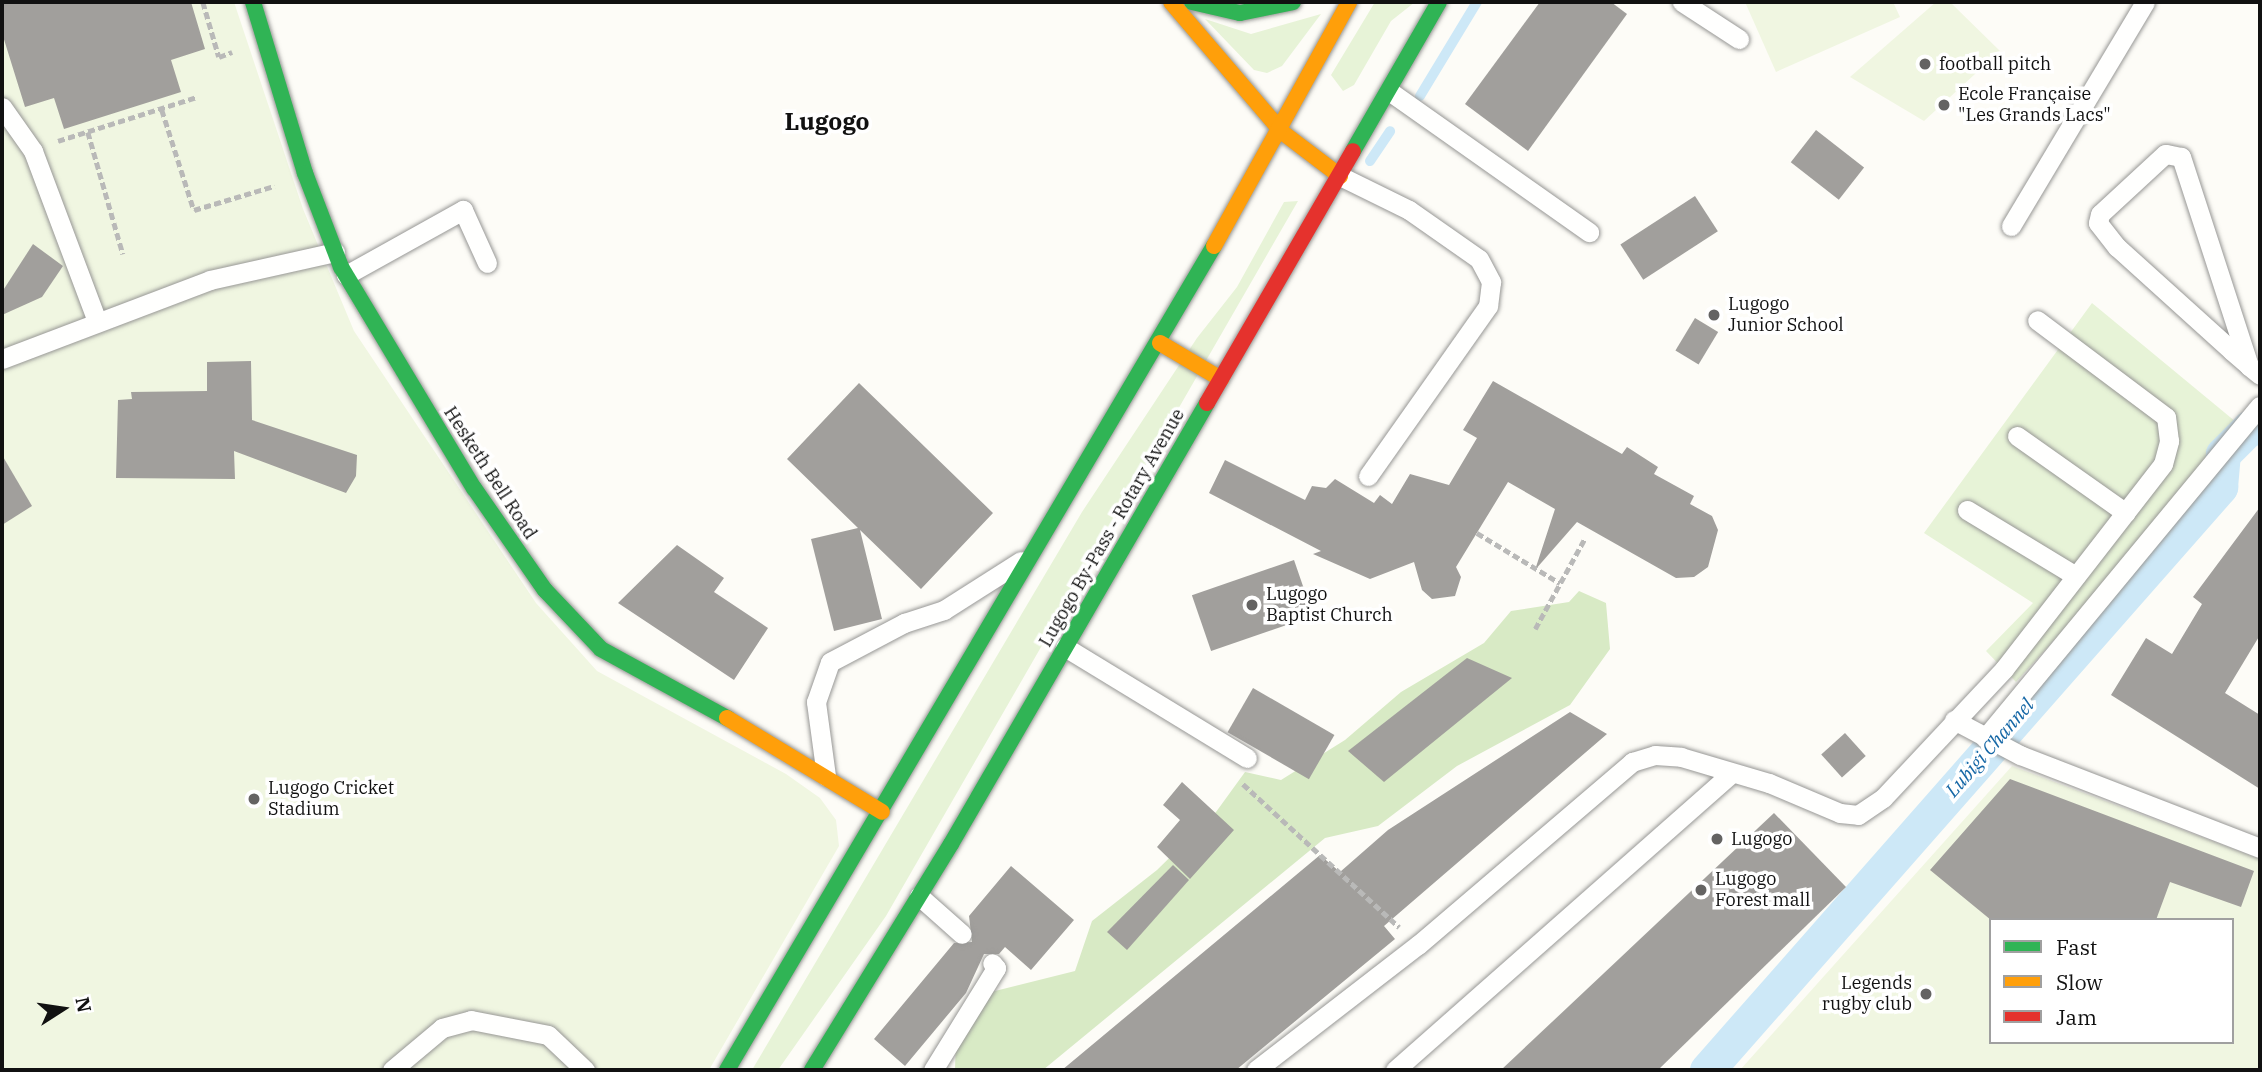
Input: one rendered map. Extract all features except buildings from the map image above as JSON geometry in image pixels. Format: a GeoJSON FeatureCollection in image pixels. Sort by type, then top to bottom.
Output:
{"type":"FeatureCollection","features":[{"type":"Feature","properties":{"kind":"main road","name":"Hesketh Bell Road"},"geometry":{"type":"LineString","coordinates":[[253,2],[304,173],[346,275],[474,488],[545,590],[601,649],[826,776],[882,812]]}},
{"type":"Feature","properties":{"kind":"main road"},"geometry":{"type":"LineString","coordinates":[[1171,2],[1282,132],[1340,176]]}},
{"type":"Feature","properties":{"kind":"main road"},"geometry":{"type":"LineString","coordinates":[[1192,2],[1240,13],[1293,2]]}},
{"type":"Feature","properties":{"kind":"main road"},"geometry":{"type":"LineString","coordinates":[[727,1070],[1160,343],[1282,132],[1349,2]]}},
{"type":"Feature","properties":{"kind":"main road","name":"Lugogo By-Pass - Rotary Avenue"},"geometry":{"type":"LineString","coordinates":[[812,1070],[919,896],[1065,648],[1439,2]]}},
{"type":"Feature","properties":{"kind":"main road"},"geometry":{"type":"LineString","coordinates":[[1160,343],[1221,379]]}},
{"type":"Feature","properties":{"kind":"lane"},"geometry":{"type":"LineString","coordinates":[[1682,2],[1739,39]]}},
{"type":"Feature","properties":{"kind":"lane"},"geometry":{"type":"LineString","coordinates":[[2011,226],[2145,2]]}},
{"type":"Feature","properties":{"kind":"lane"},"geometry":{"type":"LineString","coordinates":[[1389,90],[1589,232]]}},
{"type":"Feature","properties":{"kind":"lane"},"geometry":{"type":"LineString","coordinates":[[2,107],[33,151],[97,321]]}},
{"type":"Feature","properties":{"kind":"lane"},"geometry":{"type":"LineString","coordinates":[[2165,154],[2181,157],[2255,370],[2117,247],[2098,223],[2100,214],[2165,154]]}},
{"type":"Feature","properties":{"kind":"lane"},"geometry":{"type":"LineString","coordinates":[[1340,176],[1409,210],[1479,259],[1491,282],[1488,306],[1368,476]]}},
{"type":"Feature","properties":{"kind":"lane"},"geometry":{"type":"LineString","coordinates":[[346,275],[463,211],[487,263]]}},
{"type":"Feature","properties":{"kind":"lane"},"geometry":{"type":"LineString","coordinates":[[2,359],[210,280],[335,252]]}},
{"type":"Feature","properties":{"kind":"lane"},"geometry":{"type":"LineString","coordinates":[[1256,1070],[1418,945],[1632,762],[1656,755],[1681,758],[1858,815],[1883,798],[2004,669],[2163,464],[2169,441],[2166,417],[2037,320]]}},
{"type":"Feature","properties":{"kind":"lane"},"geometry":{"type":"LineString","coordinates":[[1985,738],[2260,406]]}},
{"type":"Feature","properties":{"kind":"lane"},"geometry":{"type":"LineString","coordinates":[[2017,436],[2126,513]]}},
{"type":"Feature","properties":{"kind":"lane"},"geometry":{"type":"LineString","coordinates":[[1966,510],[2076,576]]}},
{"type":"Feature","properties":{"kind":"lane"},"geometry":{"type":"LineString","coordinates":[[826,776],[816,702],[830,662],[904,623],[944,610],[1037,552]]}},
{"type":"Feature","properties":{"kind":"lane"},"geometry":{"type":"LineString","coordinates":[[1065,648],[1247,758]]}},
{"type":"Feature","properties":{"kind":"lane"},"geometry":{"type":"LineString","coordinates":[[1954,720],[1985,738],[2260,848]]}},
{"type":"Feature","properties":{"kind":"lane"},"geometry":{"type":"LineString","coordinates":[[1395,1070],[1731,774]]}},
{"type":"Feature","properties":{"kind":"lane"},"geometry":{"type":"LineString","coordinates":[[919,896],[962,934]]}},
{"type":"Feature","properties":{"kind":"lane"},"geometry":{"type":"LineString","coordinates":[[933,1070],[996,968],[992,963]]}},
{"type":"Feature","properties":{"kind":"lane"},"geometry":{"type":"LineString","coordinates":[[392,1070],[442,1028],[471,1020],[548,1035],[585,1070]]}},
{"type":"Feature","properties":{"kind":"path"},"geometry":{"type":"LineString","coordinates":[[203,2],[219,57],[245,47]]}},
{"type":"Feature","properties":{"kind":"path"},"geometry":{"type":"LineString","coordinates":[[33,151],[197,97]]}},
{"type":"Feature","properties":{"kind":"path"},"geometry":{"type":"LineString","coordinates":[[162,110],[194,210],[211,201],[288,183]]}},
{"type":"Feature","properties":{"kind":"path"},"geometry":{"type":"LineString","coordinates":[[88,132],[123,254]]}},
{"type":"Feature","properties":{"kind":"path"},"geometry":{"type":"LineString","coordinates":[[1477,533],[1560,583]]}},
{"type":"Feature","properties":{"kind":"path"},"geometry":{"type":"LineString","coordinates":[[1535,629],[1585,538]]}},
{"type":"Feature","properties":{"kind":"path"},"geometry":{"type":"LineString","coordinates":[[1231,775],[1358,884],[1418,945]]}},
{"type":"Feature","properties":{"kind":"green space"},"geometry":{"type":"Polygon","coordinates":[[[2,2],[234,2],[303,209],[354,331],[536,603],[597,671],[786,774],[820,798],[836,820],[839,846],[709,1070],[2,1070],[2,2]]]}},
{"type":"Feature","properties":{"kind":"green space"},"geometry":{"type":"Polygon","coordinates":[[[1375,2],[1415,2],[1391,21],[1354,85],[1343,91],[1331,75],[1375,2]]]}},
{"type":"Feature","properties":{"kind":"green space"},"geometry":{"type":"Polygon","coordinates":[[[1745,2],[1893,2],[1900,17],[1776,72],[1745,2]]]}},
{"type":"Feature","properties":{"kind":"green space","name":"football pitch"},"geometry":{"type":"Polygon","coordinates":[[[1936,2],[1950,2],[2000,51],[1924,121],[1850,77],[1936,2]]]}},
{"type":"Feature","properties":{"kind":"green space"},"geometry":{"type":"Polygon","coordinates":[[[1321,14],[1282,66],[1267,73],[1254,70],[1205,19],[1251,34],[1321,14]]]}},
{"type":"Feature","properties":{"kind":"green space"},"geometry":{"type":"Polygon","coordinates":[[[1298,201],[886,916],[778,1070],[752,1070],[1082,512],[1197,338],[1237,287],[1284,202],[1298,201]]]}},
{"type":"Feature","properties":{"kind":"green space"},"geometry":{"type":"Polygon","coordinates":[[[2092,303],[2236,422],[2177,505],[2016,682],[1986,651],[2033,603],[1924,533],[2092,303]]]}},
{"type":"Feature","properties":{"kind":"green space"},"geometry":{"type":"Polygon","coordinates":[[[1579,591],[1606,603],[1610,649],[1570,705],[1457,766],[1378,826],[1325,838],[1043,1070],[955,1070],[956,1036],[987,993],[1075,971],[1092,921],[1157,870],[1216,812],[1245,772],[1281,780],[1345,740],[1401,692],[1484,643],[1511,611],[1569,602],[1579,591]]]}},
{"type":"Feature","properties":{"kind":"green space"},"geometry":{"type":"Polygon","coordinates":[[[2012,766],[2260,859],[2260,1070],[1740,1070],[2012,766]]]}},
{"type":"Feature","properties":{"kind":"waterway"},"geometry":{"type":"LineString","coordinates":[[1420,96],[1477,2]]}},
{"type":"Feature","properties":{"kind":"waterway"},"geometry":{"type":"LineString","coordinates":[[1370,161],[1390,131]]}},
{"type":"Feature","properties":{"kind":"waterway","name":"Lubigi Channel"},"geometry":{"type":"LineString","coordinates":[[1707,1070],[2220,487],[2223,454],[2249,428],[2260,427]]}},
{"type":"Feature","properties":{"kind":"traffic: fast"},"geometry":{"type":"LineString","coordinates":[[253,2],[305,173],[341,267],[474,488],[545,590],[601,649],[727,718]]}},
{"type":"Feature","properties":{"kind":"traffic: fast"},"geometry":{"type":"LineString","coordinates":[[1192,2],[1240,13],[1293,2]]}},
{"type":"Feature","properties":{"kind":"traffic: fast"},"geometry":{"type":"LineString","coordinates":[[1353,151],[1439,2]]}},
{"type":"Feature","properties":{"kind":"traffic: fast"},"geometry":{"type":"LineString","coordinates":[[727,1070],[1214,246]]}},
{"type":"Feature","properties":{"kind":"traffic: fast"},"geometry":{"type":"LineString","coordinates":[[812,1070],[951,844],[1207,403]]}},
{"type":"Feature","properties":{"kind":"traffic: slow"},"geometry":{"type":"LineString","coordinates":[[1171,2],[1282,132],[1340,176]]}},
{"type":"Feature","properties":{"kind":"traffic: slow"},"geometry":{"type":"LineString","coordinates":[[1214,246],[1349,2]]}},
{"type":"Feature","properties":{"kind":"traffic: slow"},"geometry":{"type":"LineString","coordinates":[[1160,343],[1221,379]]}},
{"type":"Feature","properties":{"kind":"traffic: slow"},"geometry":{"type":"LineString","coordinates":[[727,718],[882,812]]}},
{"type":"Feature","properties":{"kind":"traffic: jam"},"geometry":{"type":"LineString","coordinates":[[1207,403],[1353,151]]}},
{"type":"Feature","properties":{"kind":"place","name":"football pitch"},"geometry":{"type":"Point","coordinates":[1925,64]}},
{"type":"Feature","properties":{"kind":"place","name":"Ecole Française \"Les Grands Lacs\""},"geometry":{"type":"Point","coordinates":[1944,105]}},
{"type":"Feature","properties":{"kind":"place","name":"Lugogo Junior School"},"geometry":{"type":"Point","coordinates":[1714,315]}},
{"type":"Feature","properties":{"kind":"place","name":"Lugogo Baptist Church"},"geometry":{"type":"Point","coordinates":[1252,605]}},
{"type":"Feature","properties":{"kind":"place","name":"Lugogo Cricket Stadium"},"geometry":{"type":"Point","coordinates":[254,799]}},
{"type":"Feature","properties":{"kind":"place","name":"Lugogo"},"geometry":{"type":"Point","coordinates":[1717,839]}},
{"type":"Feature","properties":{"kind":"place","name":"Lugogo Forest mall"},"geometry":{"type":"Point","coordinates":[1701,890]}},
{"type":"Feature","properties":{"kind":"place","name":"Legends rugby club"},"geometry":{"type":"Point","coordinates":[1926,994]}},
{"type":"Feature","properties":{"kind":"district","name":"Lugogo"},"geometry":{"type":"Point","coordinates":[827,122]}}]}
